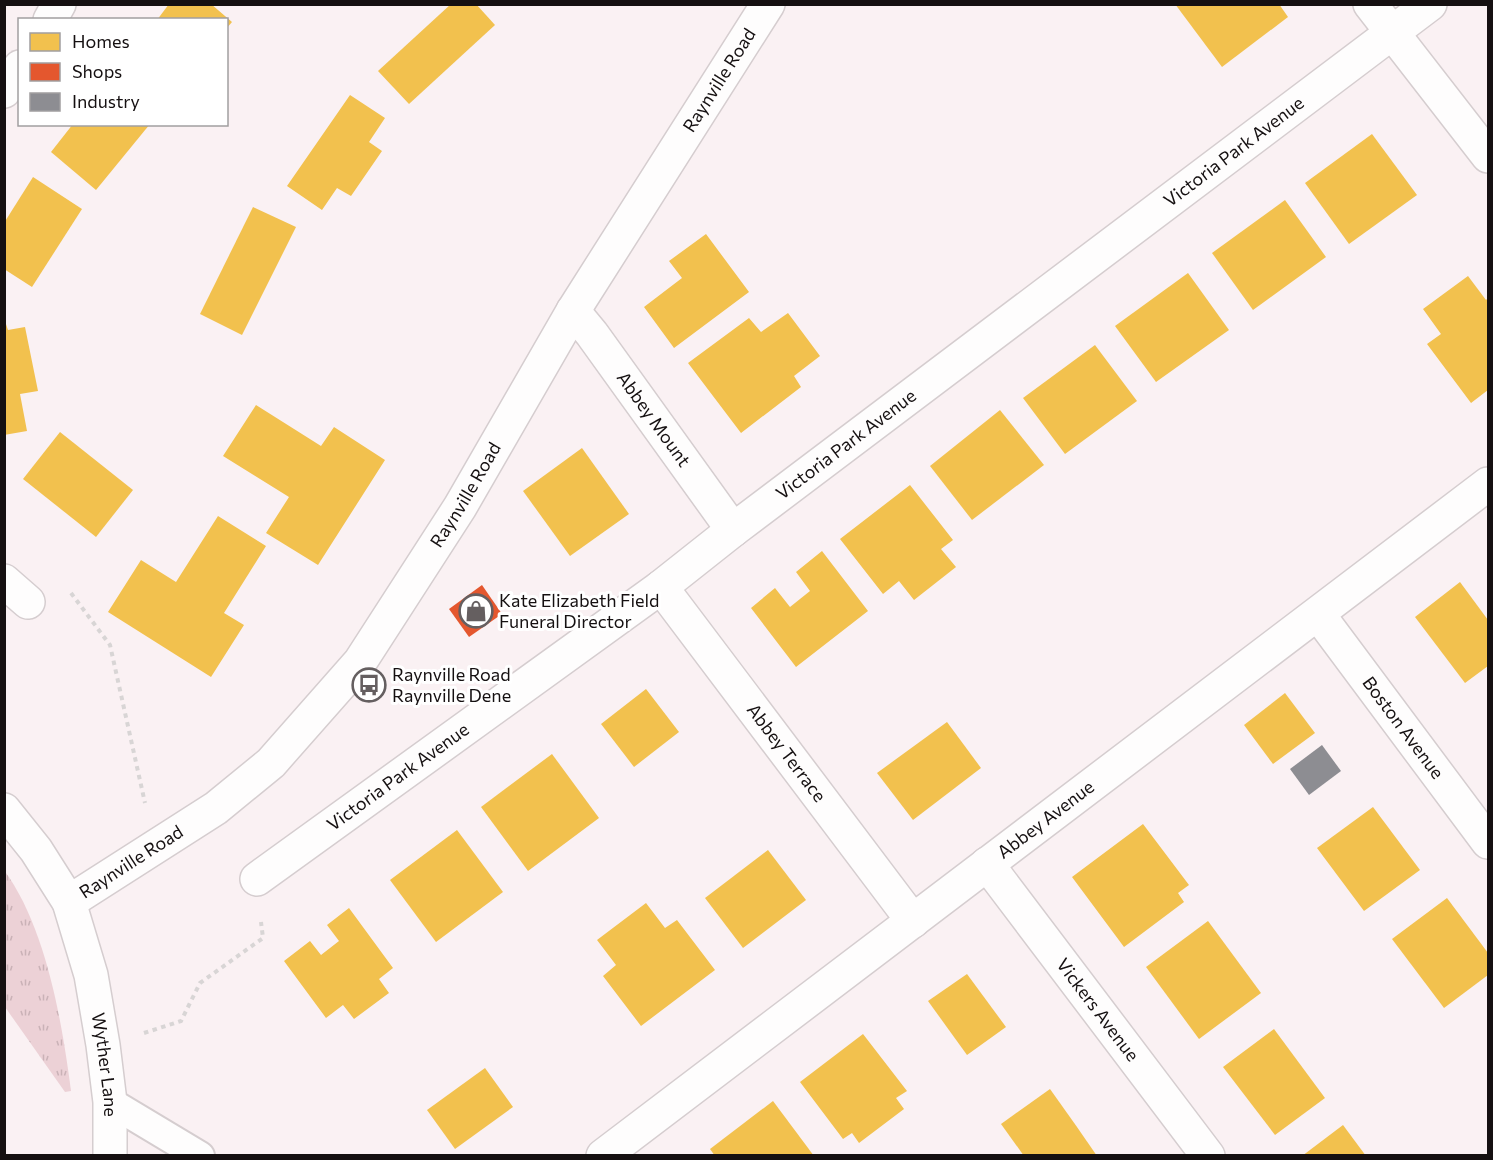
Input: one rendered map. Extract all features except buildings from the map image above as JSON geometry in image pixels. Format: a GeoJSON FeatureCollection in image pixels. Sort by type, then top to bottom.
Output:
{"type":"FeatureCollection","features":[{"type":"Feature","properties":{"kind":"street"},"geometry":{"type":"LineString","coordinates":[[51,18],[59,4]]}},
{"type":"Feature","properties":{"kind":"street","name":"Raynville Road"},"geometry":{"type":"LineString","coordinates":[[69,902],[216,808],[272,763],[360,662],[460,507],[573,311],[768,4]]}},
{"type":"Feature","properties":{"kind":"street"},"geometry":{"type":"LineString","coordinates":[[1370,4],[1488,156]]}},
{"type":"Feature","properties":{"kind":"street","name":"Victoria Park Avenue"},"geometry":{"type":"LineString","coordinates":[[257,879],[661,586],[1430,4]]}},
{"type":"Feature","properties":{"kind":"street"},"geometry":{"type":"LineString","coordinates":[[4,91],[18,70]]}},
{"type":"Feature","properties":{"kind":"street","name":"Abbey Mount"},"geometry":{"type":"LineString","coordinates":[[573,311],[733,530]]}},
{"type":"Feature","properties":{"kind":"street","name":"Abbey Avenue"},"geometry":{"type":"LineString","coordinates":[[603,1155],[1488,484]]}},
{"type":"Feature","properties":{"kind":"street","name":"Abbey Terrace"},"geometry":{"type":"LineString","coordinates":[[661,586],[913,921]]}},
{"type":"Feature","properties":{"kind":"street","name":"Boston Avenue"},"geometry":{"type":"LineString","coordinates":[[1318,614],[1488,842]]}},
{"type":"Feature","properties":{"kind":"street","name":"Wyther Lane"},"geometry":{"type":"LineString","coordinates":[[4,810],[36,850],[69,902],[91,975],[110,1102],[110,1155]]}},
{"type":"Feature","properties":{"kind":"street","name":"Vickers Avenue"},"geometry":{"type":"LineString","coordinates":[[987,864],[1208,1155]]}},
{"type":"Feature","properties":{"kind":"lane"},"geometry":{"type":"LineString","coordinates":[[110,1102],[200,1155]]}},
{"type":"Feature","properties":{"kind":"path"},"geometry":{"type":"LineString","coordinates":[[68,589],[110,645],[155,847]]}},
{"type":"Feature","properties":{"kind":"path"},"geometry":{"type":"LineString","coordinates":[[102,1045],[181,1021],[200,983],[263,938],[257,879]]}},
{"type":"Feature","properties":{"kind":"green space"},"geometry":{"type":"Polygon","coordinates":[[[4,870],[19,893],[31,919],[50,976],[63,1035],[71,1091],[65,1092],[5,1007],[4,870]]]}},
{"type":"Feature","properties":{"kind":"place","name":"Kate Elizabeth Field Funeral Director"},"geometry":{"type":"Point","coordinates":[476,611]}},
{"type":"Feature","properties":{"kind":"place","name":"Raynville Road Raynville Dene"},"geometry":{"type":"Point","coordinates":[369,685]}}]}
